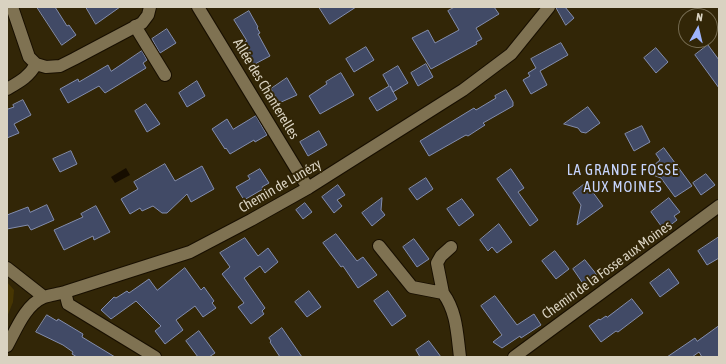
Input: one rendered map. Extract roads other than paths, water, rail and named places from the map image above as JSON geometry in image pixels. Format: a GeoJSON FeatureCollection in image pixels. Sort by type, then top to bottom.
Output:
{"type":"FeatureCollection","features":[{"type":"Feature","properties":{"kind":"street"},"geometry":{"type":"LineString","coordinates":[[12,7],[29,57],[36,64],[46,67],[60,66],[142,23],[148,15],[150,7]]}},
{"type":"Feature","properties":{"kind":"street","name":"Allée des Chanterelles"},"geometry":{"type":"LineString","coordinates":[[198,7],[308,188]]}},
{"type":"Feature","properties":{"kind":"street","name":"Chemin de Lunézy"},"geometry":{"type":"LineString","coordinates":[[7,346],[25,315],[34,303],[44,297],[65,292],[190,252],[308,188],[463,90],[511,54],[549,7]]}},
{"type":"Feature","properties":{"kind":"street"},"geometry":{"type":"LineString","coordinates":[[135,26],[165,75]]}},
{"type":"Feature","properties":{"kind":"street"},"geometry":{"type":"LineString","coordinates":[[7,89],[24,79],[36,64]]}},
{"type":"Feature","properties":{"kind":"street","name":"Chemin de la Fosse aux Moines"},"geometry":{"type":"LineString","coordinates":[[514,357],[719,206]]}},
{"type":"Feature","properties":{"kind":"street"},"geometry":{"type":"LineString","coordinates":[[379,246],[412,287],[443,292]]}},
{"type":"Feature","properties":{"kind":"street"},"geometry":{"type":"LineString","coordinates":[[451,247],[441,256],[437,263],[443,292],[451,304],[455,316],[460,357]]}},
{"type":"Feature","properties":{"kind":"street"},"geometry":{"type":"LineString","coordinates":[[7,268],[44,297]]}},
{"type":"Feature","properties":{"kind":"street"},"geometry":{"type":"LineString","coordinates":[[65,292],[68,304],[155,357]]}},
{"type":"Feature","properties":{"kind":"district","name":"LA GRANDE FOSSE AUX MOINES"},"geometry":{"type":"Point","coordinates":[623,178]}}]}
